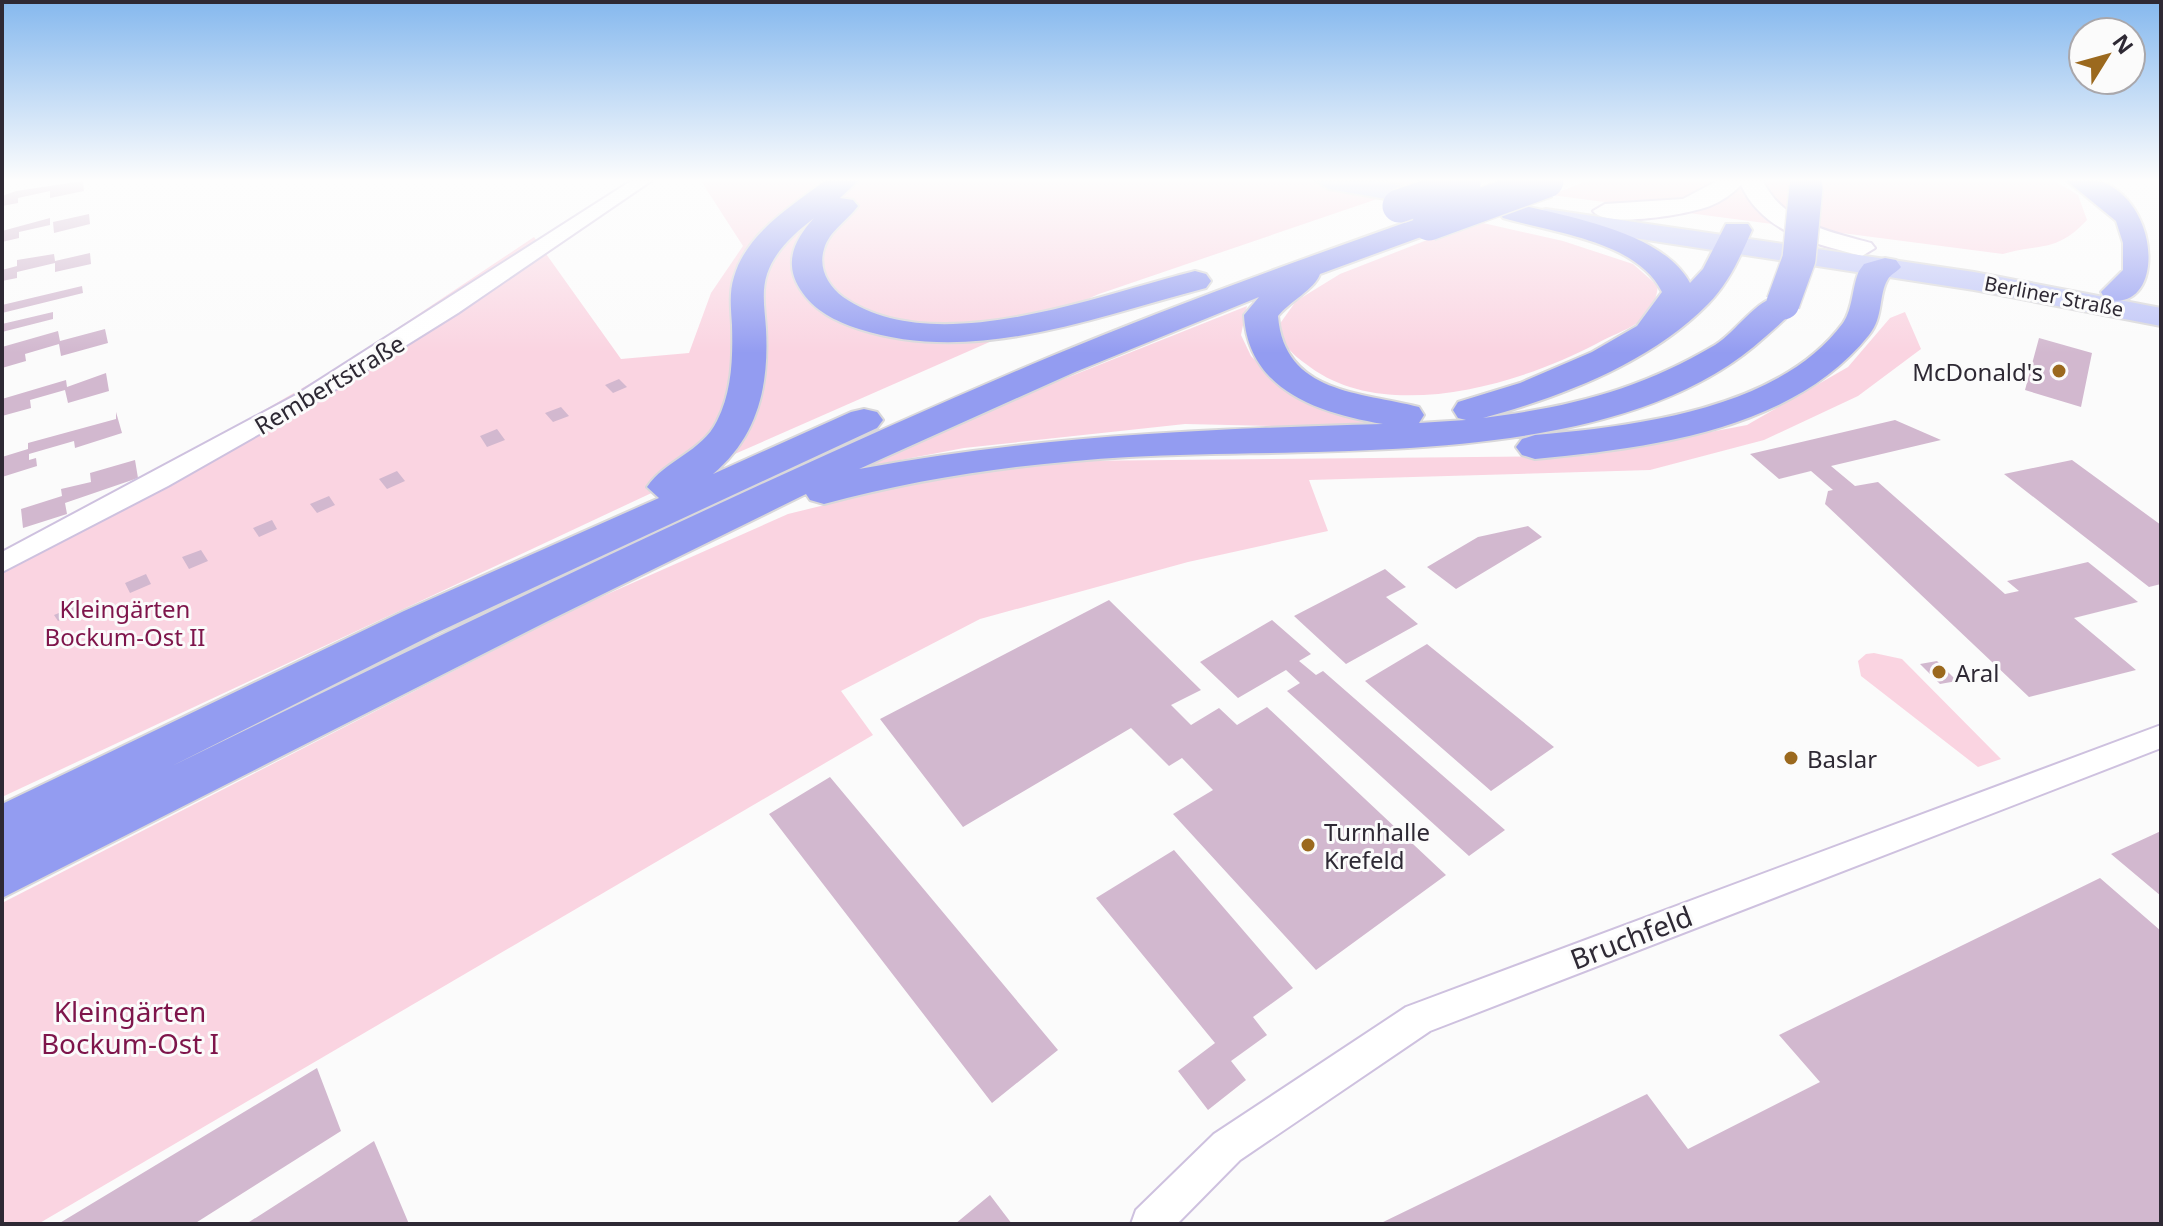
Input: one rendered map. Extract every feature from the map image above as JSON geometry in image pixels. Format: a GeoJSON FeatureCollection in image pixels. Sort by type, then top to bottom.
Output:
{"type":"FeatureCollection","features":[{"type":"Feature","properties":{"kind":"highway"},"geometry":{"type":"LineString","coordinates":[[420,622],[507,566],[631,508],[711,457],[738,418],[749,385],[747,291],[752,271],[773,238]]}},
{"type":"Feature","properties":{"kind":"highway"},"geometry":{"type":"LineString","coordinates":[[813,238],[806,250],[806,269],[817,291],[835,308],[869,323],[921,332],[987,330],[1054,319],[1195,281]]}},
{"type":"Feature","properties":{"kind":"highway"},"geometry":{"type":"LineString","coordinates":[[2,828],[420,622],[786,454],[1299,238]]}},
{"type":"Feature","properties":{"kind":"highway"},"geometry":{"type":"LineString","coordinates":[[2,875],[659,548],[975,400],[1274,277],[1387,238]]}},
{"type":"Feature","properties":{"kind":"highway"},"geometry":{"type":"LineString","coordinates":[[1394,238],[1309,273],[1277,296],[1261,315],[1263,340],[1276,364],[1303,386],[1347,406],[1391,415],[1444,415],[1495,405],[1636,341],[1673,318],[1695,298],[1715,275],[1732,238]]}},
{"type":"Feature","properties":{"kind":"highway"},"geometry":{"type":"LineString","coordinates":[[1606,238],[1667,270],[1679,293],[1672,306],[1636,341]]}},
{"type":"Feature","properties":{"kind":"highway"},"geometry":{"type":"LineString","coordinates":[[659,548],[833,488],[944,464],[1059,450],[1464,434],[1575,415],[1638,397],[1690,375],[1755,334],[1783,303],[1799,259],[1801,238]]}},
{"type":"Feature","properties":{"kind":"highway"},"geometry":{"type":"LineString","coordinates":[[2117,292],[2133,283],[2140,270],[2139,238]]}},
{"type":"Feature","properties":{"kind":"highway"},"geometry":{"type":"LineString","coordinates":[[1173,445],[1302,450],[1504,449],[1587,443],[1693,421],[1761,398],[1804,375],[1838,350],[1858,327],[1869,305],[1875,271],[1873,257]]}},
{"type":"Feature","properties":{"kind":"main road","name":"Berliner Straße"},"geometry":{"type":"LineString","coordinates":[[1741,238],[2117,292],[2161,302]]}},
{"type":"Feature","properties":{"kind":"main road"},"geometry":{"type":"LineString","coordinates":[[1828,238],[1873,257]]}},
{"type":"Feature","properties":{"kind":"main road","name":"Berliner Straße"},"geometry":{"type":"LineString","coordinates":[[1873,257],[2161,317]]}},
{"type":"Feature","properties":{"kind":"street","name":"Rembertstraße"},"geometry":{"type":"LineString","coordinates":[[4,560],[166,477],[316,392],[431,323],[558,238]]}},
{"type":"Feature","properties":{"kind":"street","name":"Bruchfeld"},"geometry":{"type":"LineString","coordinates":[[1150,1224],[1227,1147],[1418,1019],[2161,736]]}},
{"type":"Feature","properties":{"kind":"green space","name":"Kleingärten Bockum-Ost II"},"geometry":{"type":"Polygon","coordinates":[[[532,238],[621,359],[689,353],[711,293],[743,246],[738,238],[1262,238],[1099,294],[737,453],[2,797],[2,571],[159,471],[344,364],[532,238]]]}},
{"type":"Feature","properties":{"kind":"green space"},"geometry":{"type":"Polygon","coordinates":[[[1432,238],[1551,238],[1633,264],[1658,286],[1650,310],[1636,324],[1565,359],[1492,384],[1453,392],[1414,395],[1376,393],[1341,384],[1310,367],[1287,345],[1279,325],[1296,301],[1340,274],[1432,238]]]}},
{"type":"Feature","properties":{"kind":"green space"},"geometry":{"type":"Polygon","coordinates":[[[1882,238],[2066,238],[2003,254],[1882,238]]]}},
{"type":"Feature","properties":{"kind":"green space"},"geometry":{"type":"Polygon","coordinates":[[[1247,306],[1241,335],[1251,356],[1272,377],[1406,429],[1185,424],[964,448],[869,466],[1001,404],[1247,306]]]}},
{"type":"Feature","properties":{"kind":"green space","name":"Kleingärten Bockum-Ost I"},"geometry":{"type":"Polygon","coordinates":[[[1905,312],[1921,349],[1858,396],[1764,440],[1650,470],[1309,480],[1328,531],[1188,562],[980,619],[841,691],[873,735],[38,1224],[2,1224],[2,903],[576,608],[788,514],[943,476],[1068,461],[1584,456],[1747,425],[1848,367],[1890,318],[1905,312]]]}},
{"type":"Feature","properties":{"kind":"green space"},"geometry":{"type":"Polygon","coordinates":[[[1866,654],[1902,659],[2001,759],[1978,767],[1861,676],[1858,661],[1866,654]]]}},
{"type":"Feature","properties":{"kind":"building"},"geometry":{"type":"Polygon","coordinates":[[[90,253],[91,264],[55,272],[55,263],[17,272],[17,278],[2,281],[2,270],[17,266],[17,260],[54,254],[55,261],[90,253]]]}},
{"type":"Feature","properties":{"kind":"building"},"geometry":{"type":"Polygon","coordinates":[[[82,286],[83,293],[2,313],[2,305],[82,286]]]}},
{"type":"Feature","properties":{"kind":"building"},"geometry":{"type":"Polygon","coordinates":[[[53,312],[53,319],[2,332],[2,324],[53,312]]]}},
{"type":"Feature","properties":{"kind":"building"},"geometry":{"type":"Polygon","coordinates":[[[105,329],[108,343],[61,356],[59,344],[25,354],[26,361],[2,368],[2,347],[58,331],[60,341],[105,329]]]}},
{"type":"Feature","properties":{"kind":"building","name":"McDonald's"},"geometry":{"type":"Polygon","coordinates":[[[2039,338],[2092,353],[2081,407],[2025,390],[2039,338]]]}},
{"type":"Feature","properties":{"kind":"building"},"geometry":{"type":"Polygon","coordinates":[[[106,373],[109,391],[68,403],[65,390],[30,400],[31,408],[2,416],[2,399],[66,380],[67,387],[106,373]]]}},
{"type":"Feature","properties":{"kind":"building"},"geometry":{"type":"Polygon","coordinates":[[[619,379],[627,387],[613,393],[605,385],[619,379]]]}},
{"type":"Feature","properties":{"kind":"building"},"geometry":{"type":"Polygon","coordinates":[[[561,407],[569,416],[553,422],[545,413],[561,407]]]}},
{"type":"Feature","properties":{"kind":"building"},"geometry":{"type":"Polygon","coordinates":[[[116,412],[122,433],[75,448],[74,441],[29,454],[29,460],[36,458],[37,466],[2,477],[2,457],[28,449],[28,443],[116,419],[116,412]]]}},
{"type":"Feature","properties":{"kind":"building"},"geometry":{"type":"Polygon","coordinates":[[[1895,420],[1941,440],[1831,466],[1855,486],[1878,482],[2005,594],[2019,591],[2007,581],[2088,562],[2138,602],[2074,618],[2136,670],[2029,697],[1825,504],[1828,491],[1833,490],[1811,471],[1779,479],[1750,454],[1895,420]]]}},
{"type":"Feature","properties":{"kind":"building"},"geometry":{"type":"Polygon","coordinates":[[[497,429],[505,440],[487,447],[480,436],[497,429]]]}},
{"type":"Feature","properties":{"kind":"building"},"geometry":{"type":"Polygon","coordinates":[[[135,460],[138,478],[65,503],[67,514],[23,528],[21,509],[62,496],[61,489],[91,482],[90,473],[135,460]]]}},
{"type":"Feature","properties":{"kind":"building"},"geometry":{"type":"Polygon","coordinates":[[[2072,460],[2161,525],[2161,584],[2149,587],[2004,474],[2072,460]]]}},
{"type":"Feature","properties":{"kind":"building"},"geometry":{"type":"Polygon","coordinates":[[[397,471],[405,481],[387,489],[379,479],[397,471]]]}},
{"type":"Feature","properties":{"kind":"building"},"geometry":{"type":"Polygon","coordinates":[[[329,496],[335,505],[317,513],[310,504],[329,496]]]}},
{"type":"Feature","properties":{"kind":"building"},"geometry":{"type":"Polygon","coordinates":[[[272,520],[277,529],[259,537],[253,528],[272,520]]]}},
{"type":"Feature","properties":{"kind":"building"},"geometry":{"type":"Polygon","coordinates":[[[1528,526],[1542,537],[1456,589],[1427,567],[1478,537],[1528,526]]]}},
{"type":"Feature","properties":{"kind":"building"},"geometry":{"type":"Polygon","coordinates":[[[201,550],[208,561],[189,569],[182,557],[201,550]]]}},
{"type":"Feature","properties":{"kind":"building"},"geometry":{"type":"Polygon","coordinates":[[[1385,569],[1406,587],[1386,597],[1418,624],[1346,664],[1294,616],[1385,569]]]}},
{"type":"Feature","properties":{"kind":"building"},"geometry":{"type":"Polygon","coordinates":[[[146,574],[151,584],[130,593],[125,583],[146,574]]]}},
{"type":"Feature","properties":{"kind":"building"},"geometry":{"type":"Polygon","coordinates":[[[1109,600],[1201,690],[1171,705],[1191,725],[1219,708],[1237,725],[1267,707],[1446,875],[1316,970],[1173,814],[1213,790],[1182,758],[1169,766],[1131,728],[963,827],[880,719],[1109,600]]]}},
{"type":"Feature","properties":{"kind":"building"},"geometry":{"type":"Polygon","coordinates":[[[76,606],[79,611],[58,621],[54,615],[76,606]]]}},
{"type":"Feature","properties":{"kind":"building"},"geometry":{"type":"Polygon","coordinates":[[[1272,620],[1311,654],[1299,661],[1316,675],[1323,671],[1505,830],[1469,856],[1287,691],[1300,683],[1286,670],[1238,698],[1200,662],[1272,620]]]}},
{"type":"Feature","properties":{"kind":"building"},"geometry":{"type":"Polygon","coordinates":[[[1427,644],[1554,747],[1491,791],[1365,681],[1427,644]]]}},
{"type":"Feature","properties":{"kind":"building"},"geometry":{"type":"Polygon","coordinates":[[[1937,661],[1957,681],[1940,684],[1920,664],[1937,661]]]}},
{"type":"Feature","properties":{"kind":"building"},"geometry":{"type":"Polygon","coordinates":[[[830,777],[1058,1050],[992,1103],[769,814],[830,777]]]}},
{"type":"Feature","properties":{"kind":"building"},"geometry":{"type":"Polygon","coordinates":[[[2161,831],[2161,896],[2111,854],[2161,831]]]}},
{"type":"Feature","properties":{"kind":"building"},"geometry":{"type":"Polygon","coordinates":[[[1174,850],[1293,988],[1253,1017],[1267,1035],[1231,1061],[1246,1080],[1208,1110],[1178,1071],[1215,1043],[1096,898],[1174,850]]]}},
{"type":"Feature","properties":{"kind":"building"},"geometry":{"type":"Polygon","coordinates":[[[2100,878],[2161,931],[2161,1224],[1379,1224],[1647,1094],[1688,1149],[1820,1082],[1779,1035],[2100,878]]]}},
{"type":"Feature","properties":{"kind":"building"},"geometry":{"type":"Polygon","coordinates":[[[317,1068],[341,1131],[194,1224],[58,1224],[317,1068]]]}},
{"type":"Feature","properties":{"kind":"building"},"geometry":{"type":"Polygon","coordinates":[[[374,1141],[409,1224],[246,1224],[321,1176],[374,1141]]]}},
{"type":"Feature","properties":{"kind":"building"},"geometry":{"type":"Polygon","coordinates":[[[990,1195],[1012,1224],[955,1224],[990,1195]]]}},
{"type":"Feature","properties":{"kind":"place","name":"McDonald's"},"geometry":{"type":"Point","coordinates":[2059,371]}},
{"type":"Feature","properties":{"kind":"place","name":"Aral"},"geometry":{"type":"Point","coordinates":[1939,672]}},
{"type":"Feature","properties":{"kind":"place","name":"Baslar"},"geometry":{"type":"Point","coordinates":[1791,758]}},
{"type":"Feature","properties":{"kind":"place","name":"Turnhalle Krefeld"},"geometry":{"type":"Point","coordinates":[1308,845]}}]}
